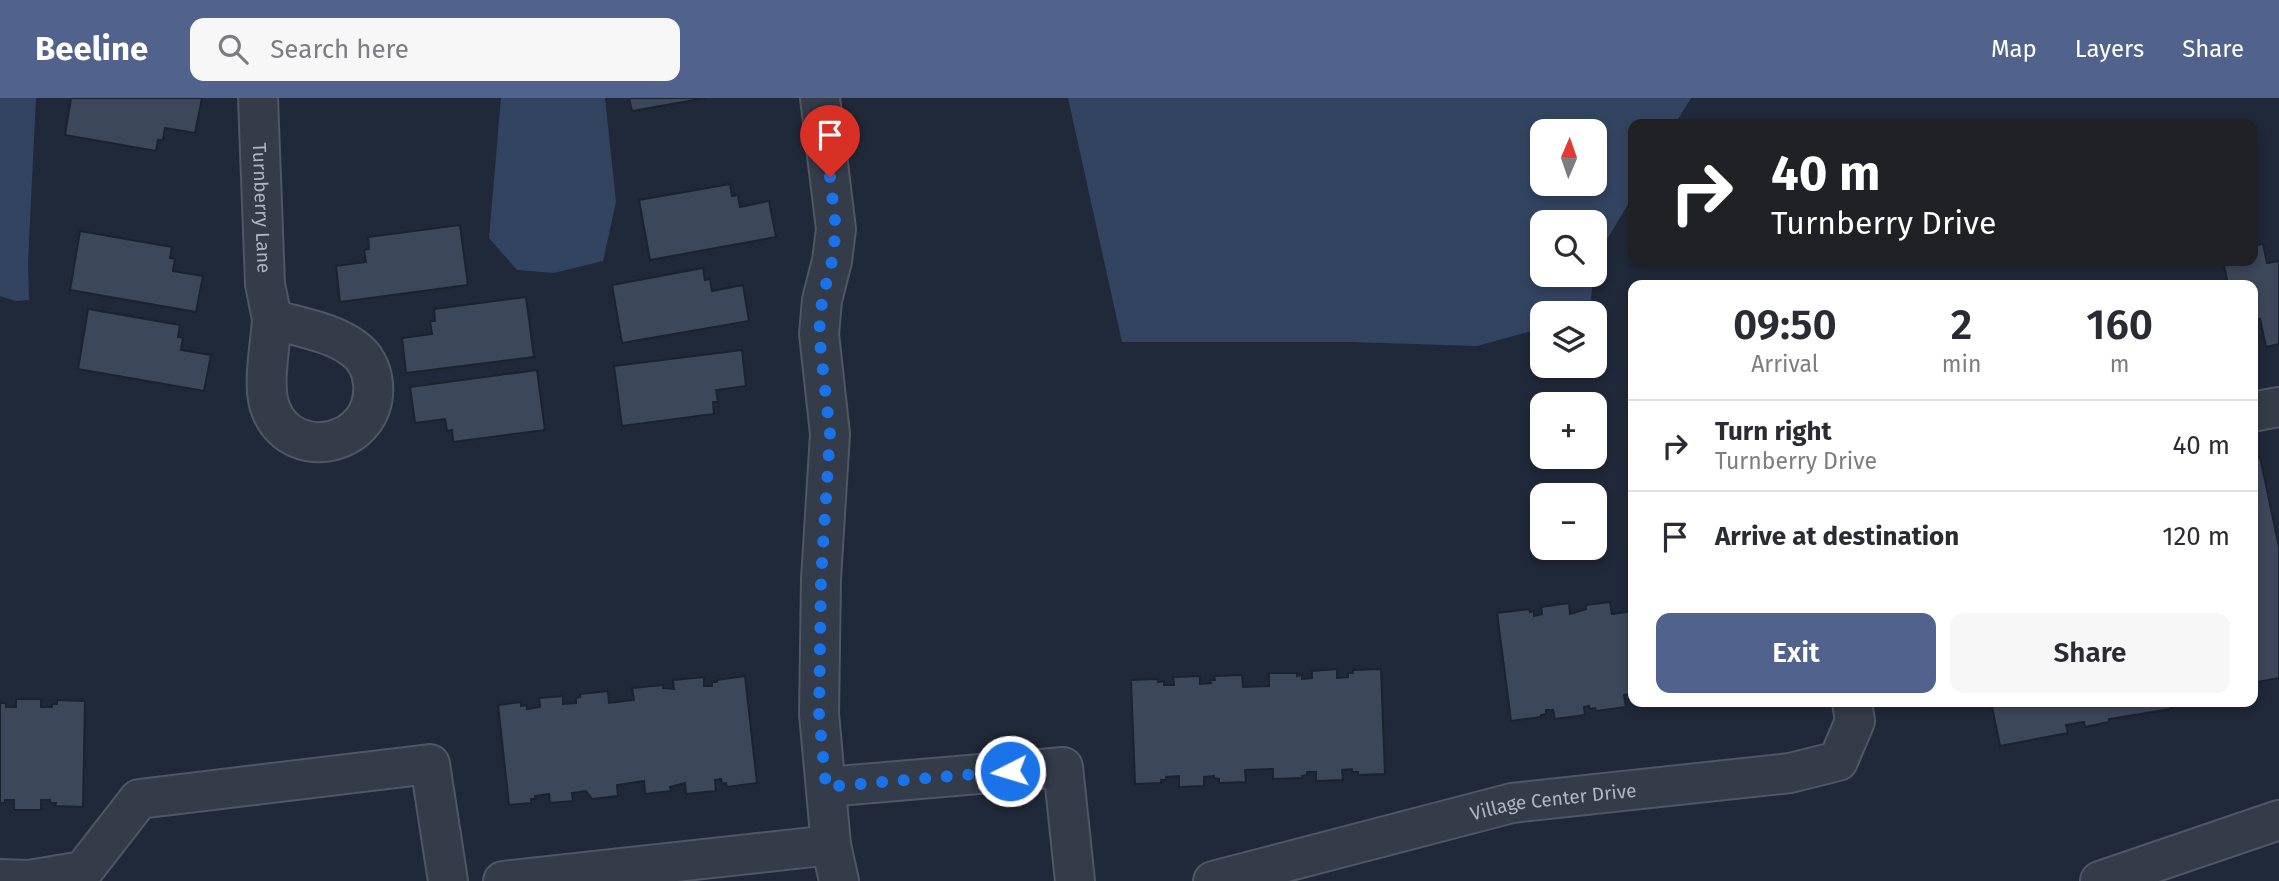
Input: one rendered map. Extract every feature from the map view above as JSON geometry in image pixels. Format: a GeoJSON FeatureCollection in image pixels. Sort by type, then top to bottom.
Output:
{"type":"FeatureCollection","features":[{"type":"Feature","properties":{"kind":"street","name":"Turnberry Lane"},"geometry":{"type":"LineString","coordinates":[[258,98],[265,284],[272,318]]}},
{"type":"Feature","properties":{"kind":"street"},"geometry":{"type":"LineString","coordinates":[[503,881],[835,863],[819,715],[821,579],[830,434],[819,334],[822,300],[832,261],[836,229],[820,98]]}},
{"type":"Feature","properties":{"kind":"street"},"geometry":{"type":"LineString","coordinates":[[2258,411],[2279,407]]}},
{"type":"Feature","properties":{"kind":"street","name":"Village Center Drive"},"geometry":{"type":"LineString","coordinates":[[1213,881],[1511,803],[1790,774],[1838,761],[1855,721],[1853,707]]}},
{"type":"Feature","properties":{"kind":"street"},"geometry":{"type":"LineString","coordinates":[[19,880],[83,872],[139,799],[430,764],[448,881]]}},
{"type":"Feature","properties":{"kind":"street"},"geometry":{"type":"LineString","coordinates":[[826,787],[1063,767],[1075,881]]}},
{"type":"Feature","properties":{"kind":"street"},"geometry":{"type":"LineString","coordinates":[[2100,881],[2279,820]]}},
{"type":"Feature","properties":{"kind":"water"},"geometry":{"type":"Polygon","coordinates":[[[0,98],[36,98],[28,262],[29,300],[16,301],[0,296],[0,98]]]}},
{"type":"Feature","properties":{"kind":"water"},"geometry":{"type":"Polygon","coordinates":[[[501,98],[605,98],[616,202],[603,261],[554,273],[517,270],[489,238],[501,98]]]}},
{"type":"Feature","properties":{"kind":"water"},"geometry":{"type":"Polygon","coordinates":[[[1068,98],[1691,98],[1678,119],[1628,119],[1628,204],[1607,239],[1607,210],[1530,210],[1530,287],[1592,287],[1591,301],[1530,301],[1530,331],[1477,346],[1350,342],[1122,342],[1068,98]]]}},
{"type":"Feature","properties":{"kind":"building"},"geometry":{"type":"Polygon","coordinates":[[[71,98],[202,98],[195,133],[165,128],[163,140],[158,140],[156,151],[65,135],[71,98]]]}},
{"type":"Feature","properties":{"kind":"building"},"geometry":{"type":"Polygon","coordinates":[[[629,98],[706,98],[632,111],[629,98]]]}},
{"type":"Feature","properties":{"kind":"building"},"geometry":{"type":"Polygon","coordinates":[[[730,184],[732,196],[738,195],[740,207],[769,201],[776,237],[650,260],[639,200],[730,184]]]}},
{"type":"Feature","properties":{"kind":"building"},"geometry":{"type":"Polygon","coordinates":[[[460,225],[468,285],[340,302],[336,266],[366,262],[364,250],[369,249],[368,237],[460,225]]]}},
{"type":"Feature","properties":{"kind":"building"},"geometry":{"type":"Polygon","coordinates":[[[80,231],[172,247],[170,258],[175,259],[173,271],[203,276],[196,312],[70,290],[80,231]]]}},
{"type":"Feature","properties":{"kind":"building"},"geometry":{"type":"Polygon","coordinates":[[[2263,244],[2267,263],[2279,261],[2279,344],[2266,347],[2258,320],[2258,280],[2227,280],[2224,266],[2258,266],[2258,245],[2263,244]]]}},
{"type":"Feature","properties":{"kind":"building"},"geometry":{"type":"Polygon","coordinates":[[[703,268],[705,280],[710,279],[712,291],[743,285],[749,321],[622,343],[612,285],[703,268]]]}},
{"type":"Feature","properties":{"kind":"building"},"geometry":{"type":"Polygon","coordinates":[[[526,297],[534,357],[406,373],[402,338],[432,334],[430,321],[435,321],[434,309],[526,297]]]}},
{"type":"Feature","properties":{"kind":"building"},"geometry":{"type":"Polygon","coordinates":[[[88,309],[180,325],[178,337],[183,338],[181,350],[211,355],[204,391],[78,369],[88,309]]]}},
{"type":"Feature","properties":{"kind":"building"},"geometry":{"type":"Polygon","coordinates":[[[742,350],[746,386],[716,390],[718,402],[713,402],[714,414],[622,426],[614,366],[742,350]]]}},
{"type":"Feature","properties":{"kind":"building"},"geometry":{"type":"Polygon","coordinates":[[[537,370],[545,430],[453,442],[452,430],[447,431],[445,419],[415,423],[410,387],[537,370]]]}},
{"type":"Feature","properties":{"kind":"building"},"geometry":{"type":"Polygon","coordinates":[[[2258,458],[2279,547],[2279,678],[2258,682],[2258,458]]]}},
{"type":"Feature","properties":{"kind":"building"},"geometry":{"type":"Polygon","coordinates":[[[1610,602],[1612,614],[1628,612],[1628,695],[1624,695],[1626,707],[1596,711],[1589,706],[1584,707],[1585,715],[1555,719],[1553,710],[1546,710],[1546,714],[1541,717],[1511,721],[1497,613],[1529,609],[1530,612],[1534,611],[1534,616],[1542,614],[1541,607],[1569,603],[1570,614],[1586,609],[1586,605],[1610,602]]]}},
{"type":"Feature","properties":{"kind":"building"},"geometry":{"type":"Polygon","coordinates":[[[1337,669],[1337,678],[1348,677],[1348,673],[1353,673],[1353,670],[1381,669],[1385,774],[1358,775],[1358,772],[1352,772],[1352,769],[1342,770],[1343,780],[1316,781],[1316,772],[1307,772],[1303,778],[1273,779],[1273,769],[1245,770],[1246,782],[1219,783],[1219,779],[1214,776],[1204,777],[1204,786],[1179,787],[1179,776],[1166,777],[1161,783],[1135,784],[1131,680],[1158,679],[1158,682],[1164,681],[1164,685],[1174,685],[1173,677],[1200,676],[1200,684],[1211,683],[1210,680],[1215,680],[1214,676],[1242,675],[1243,687],[1269,686],[1269,673],[1297,673],[1297,676],[1302,675],[1302,679],[1312,678],[1312,671],[1337,669]]]}},
{"type":"Feature","properties":{"kind":"building"},"geometry":{"type":"Polygon","coordinates":[[[745,676],[757,783],[727,787],[726,783],[722,784],[721,779],[715,780],[716,791],[686,794],[685,783],[670,787],[671,791],[645,794],[644,781],[617,785],[618,796],[592,799],[586,791],[572,793],[573,801],[550,803],[549,794],[535,796],[536,799],[531,799],[531,803],[509,805],[498,705],[521,702],[521,706],[527,705],[527,709],[540,707],[539,698],[563,696],[563,704],[576,703],[580,694],[608,691],[609,703],[634,700],[632,688],[663,685],[663,688],[674,689],[673,680],[704,677],[704,686],[712,686],[712,682],[717,680],[745,676]]]}},
{"type":"Feature","properties":{"kind":"building"},"geometry":{"type":"Polygon","coordinates":[[[16,699],[41,699],[41,707],[52,707],[52,704],[57,704],[57,700],[85,701],[83,807],[55,806],[56,803],[50,803],[50,800],[41,800],[41,810],[14,810],[14,800],[5,800],[0,806],[0,700],[1,703],[6,703],[6,707],[16,707],[16,699]]]}},
{"type":"Feature","properties":{"kind":"building"},"geometry":{"type":"Polygon","coordinates":[[[1992,707],[2171,707],[2109,719],[2109,722],[2085,727],[2084,722],[2066,725],[2068,733],[2000,746],[1992,707]]]}},
{"type":"Feature","properties":{"kind":"route"},"geometry":{"type":"LineString","coordinates":[[830,177],[836,229],[832,261],[822,300],[819,334],[830,434],[821,579],[819,715],[826,787],[1010,771]]}}]}
